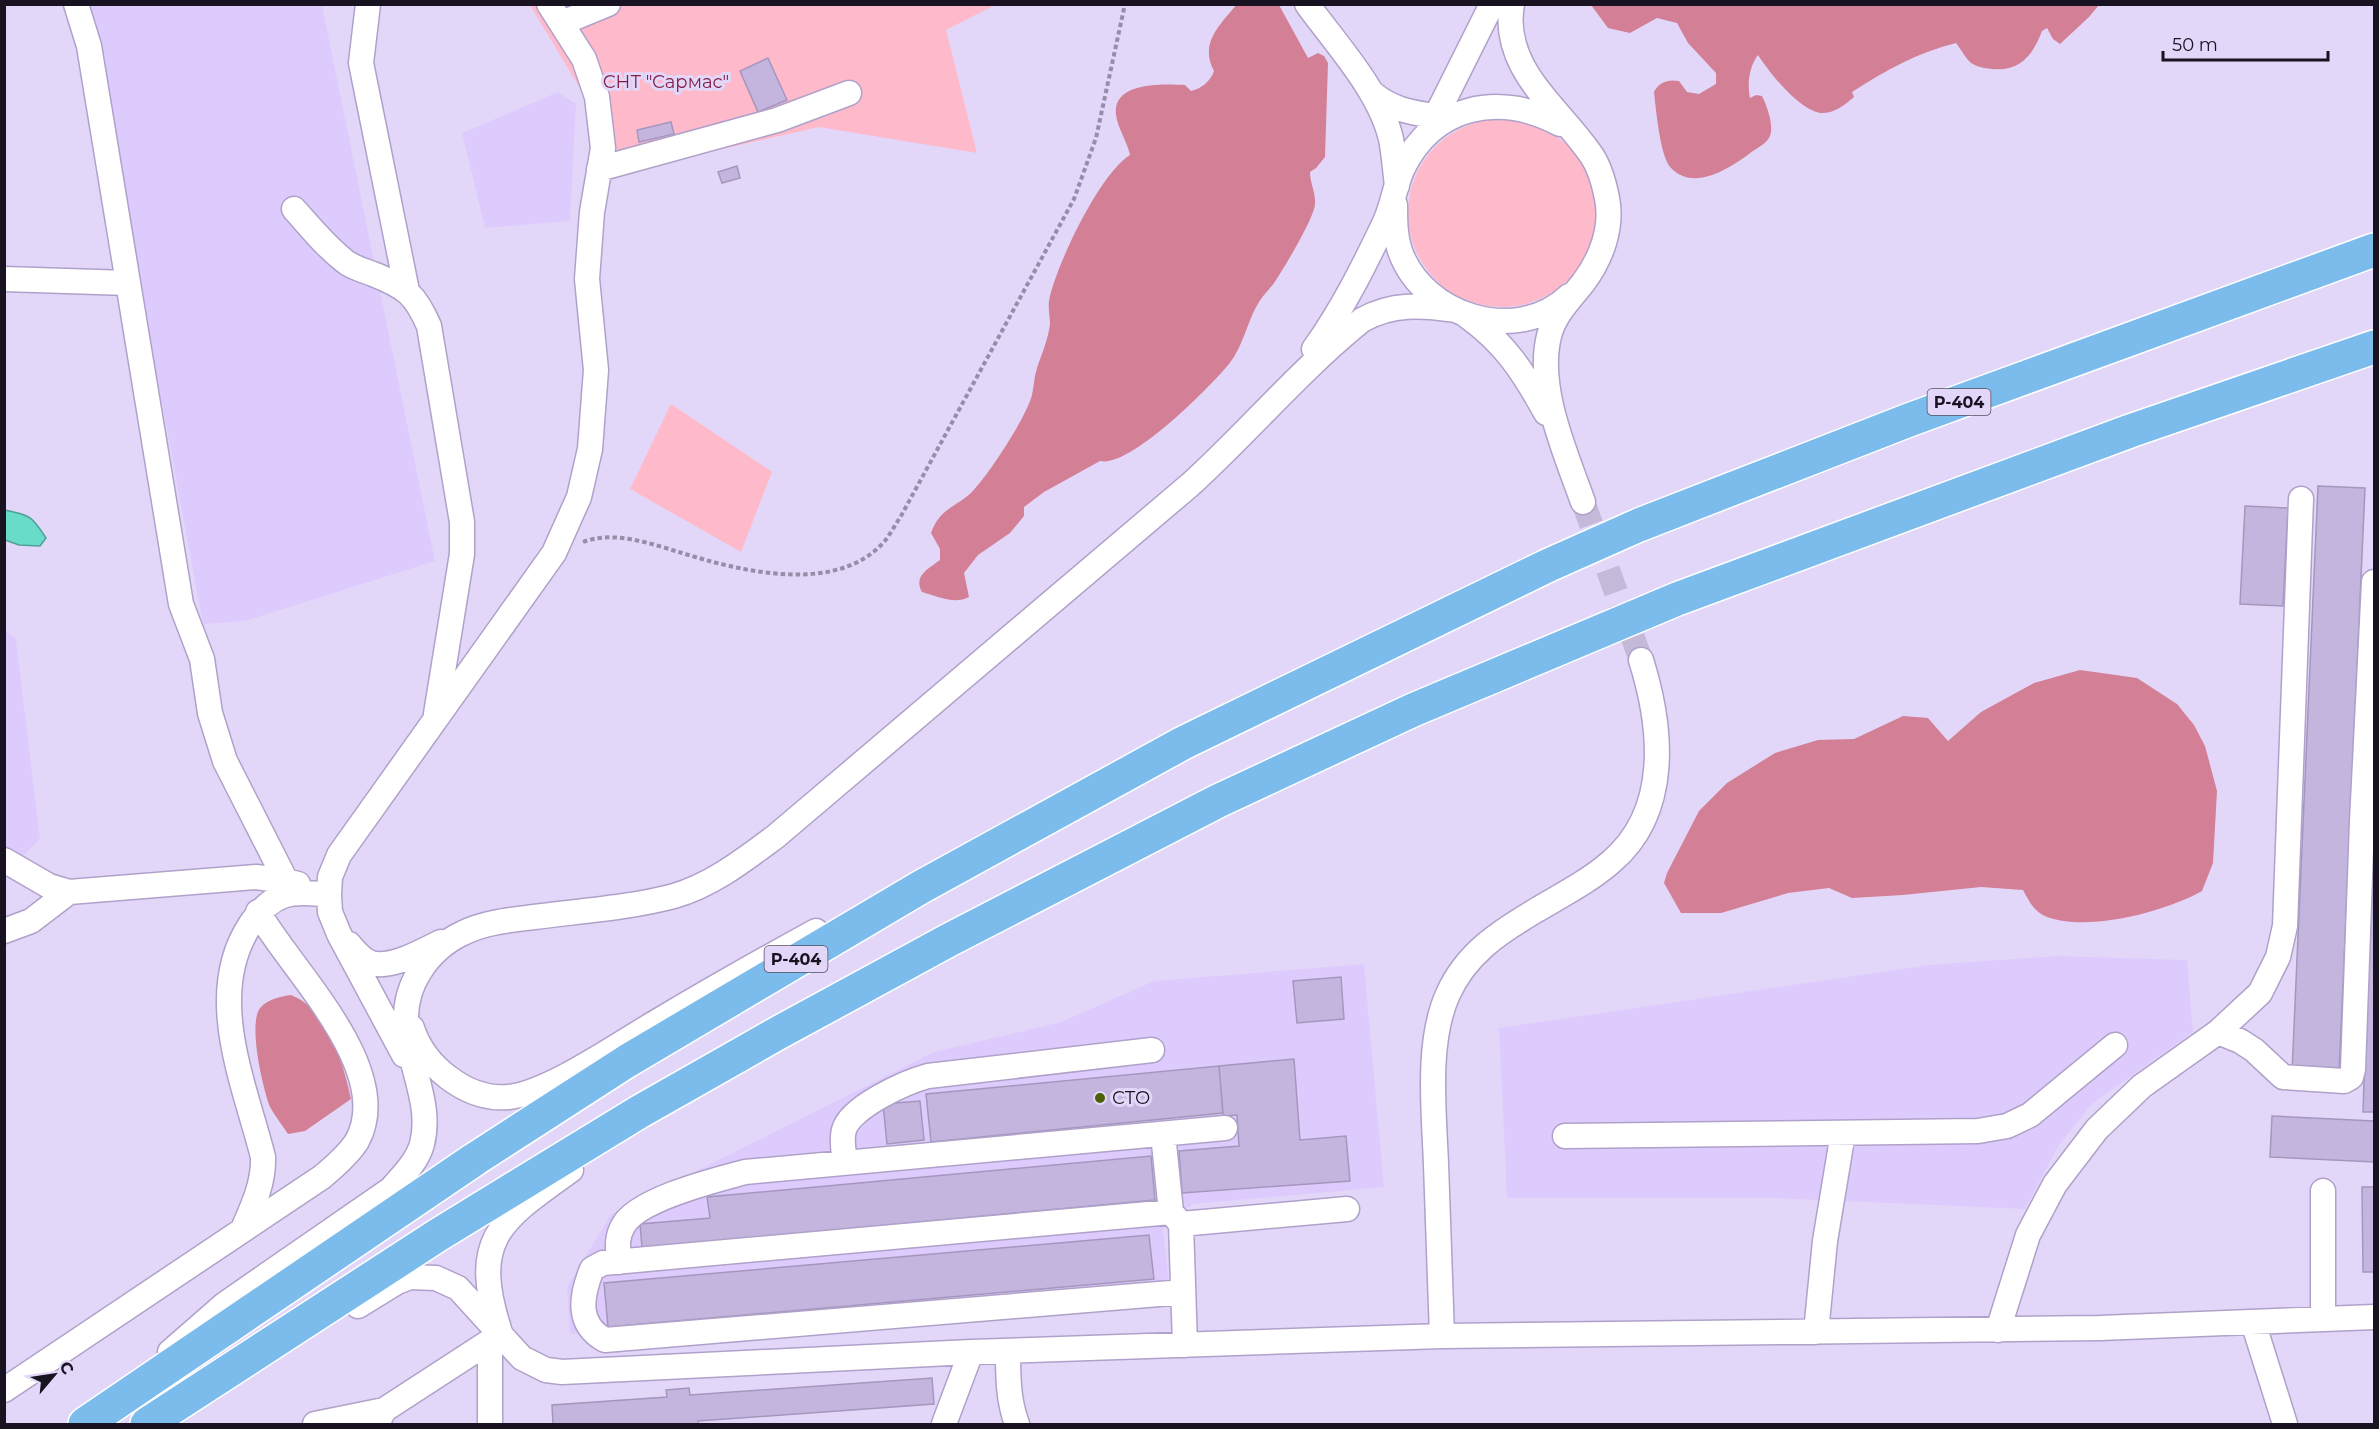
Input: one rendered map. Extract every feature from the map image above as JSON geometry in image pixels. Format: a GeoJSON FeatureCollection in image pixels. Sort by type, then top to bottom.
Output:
{"type":"FeatureCollection","features":[{"type":"Feature","properties":{"kind":"highway","name":"Р-404"},"geometry":{"type":"LineString","coordinates":[[85,1425],[466,1166],[617,1067],[751,985],[921,886],[1183,743],[1527,575],[1639,525],[1909,420],[2374,250]]}},
{"type":"Feature","properties":{"kind":"highway"},"geometry":{"type":"LineString","coordinates":[[149,1424],[438,1234],[558,1160],[778,1033],[949,940],[1218,801],[1413,710],[1582,637],[1747,572],[2130,431],[2374,347]]}},
{"type":"Feature","properties":{"kind":"street"},"geometry":{"type":"LineString","coordinates":[[76,4],[89,46],[181,604],[202,659],[210,713],[225,761],[286,880]]}},
{"type":"Feature","properties":{"kind":"street"},"geometry":{"type":"LineString","coordinates":[[368,4],[361,63],[407,291]]}},
{"type":"Feature","properties":{"kind":"street"},"geometry":{"type":"LineString","coordinates":[[416,1079],[339,934],[330,912],[330,877],[339,855],[554,553],[579,497],[590,449],[596,370],[587,279],[592,212],[603,148],[597,97],[584,59],[555,14],[608,4]]}},
{"type":"Feature","properties":{"kind":"street"},"geometry":{"type":"LineString","coordinates":[[1307,4],[1371,92],[1384,119],[1390,139],[1396,193],[1395,230],[1401,252],[1410,270],[1435,298],[1479,325],[1512,356],[1526,376],[1564,447]]}},
{"type":"Feature","properties":{"kind":"street"},"geometry":{"type":"LineString","coordinates":[[1281,394],[1326,333],[1348,296],[1396,193],[1402,171],[1431,126],[1492,4]]}},
{"type":"Feature","properties":{"kind":"street"},"geometry":{"type":"LineString","coordinates":[[1512,4],[1515,48],[1524,69],[1534,87],[1592,156],[1601,175],[1608,209],[1601,253],[1557,318],[1549,335],[1545,374],[1564,447],[1584,502]]}},
{"type":"Feature","properties":{"kind":"street"},"geometry":{"type":"LineString","coordinates":[[1371,92],[1382,102],[1431,126],[1481,107],[1520,107],[1554,120],[1578,139]]}},
{"type":"Feature","properties":{"kind":"street"},"geometry":{"type":"LineString","coordinates":[[599,169],[777,120],[849,93]]}},
{"type":"Feature","properties":{"kind":"street"},"geometry":{"type":"LineString","coordinates":[[294,210],[332,250],[350,265],[390,281],[407,291],[419,305],[429,326],[462,522],[462,554],[434,721]]}},
{"type":"Feature","properties":{"kind":"street"},"geometry":{"type":"LineString","coordinates":[[4,279],[128,283]]}},
{"type":"Feature","properties":{"kind":"street"},"geometry":{"type":"LineString","coordinates":[[339,934],[357,954],[370,963],[383,964],[407,957],[462,933],[493,923],[649,902],[694,888],[725,873],[775,837],[1182,491],[1234,444],[1281,394],[1343,336],[1374,314],[1396,307],[1409,306],[1459,312],[1489,320],[1524,318],[1552,308],[1584,281]]}},
{"type":"Feature","properties":{"kind":"street"},"geometry":{"type":"LineString","coordinates":[[1998,1330],[2028,1235],[2055,1184],[2097,1129],[2142,1086],[2218,1032],[2260,993],[2278,957],[2285,926],[2301,499]]}},
{"type":"Feature","properties":{"kind":"street"},"geometry":{"type":"LineString","coordinates":[[2218,1032],[2254,1050],[2283,1077],[2344,1081],[2351,1077],[2354,1070],[2362,822],[2374,582]]}},
{"type":"Feature","properties":{"kind":"street"},"geometry":{"type":"LineString","coordinates":[[1442,1336],[1434,1060],[1438,1023],[1447,995],[1462,968],[1480,947],[1504,929],[1589,879],[1612,861],[1632,840],[1652,797],[1657,769],[1656,717],[1641,660]]}},
{"type":"Feature","properties":{"kind":"street"},"geometry":{"type":"LineString","coordinates":[[4,861],[49,886],[69,892],[256,878],[286,880],[329,895]]}},
{"type":"Feature","properties":{"kind":"street"},"geometry":{"type":"LineString","coordinates":[[408,1004],[412,1030],[423,1050],[442,1073],[462,1087],[487,1095],[508,1097],[525,1094],[572,1072],[700,996],[825,926],[921,886]]}},
{"type":"Feature","properties":{"kind":"street"},"geometry":{"type":"LineString","coordinates":[[4,931],[31,921],[69,892]]}},
{"type":"Feature","properties":{"kind":"street"},"geometry":{"type":"LineString","coordinates":[[243,1229],[261,1184],[263,1157],[238,1068],[230,1025],[230,988],[234,962],[243,936],[258,912],[270,901],[294,892],[329,895]]}},
{"type":"Feature","properties":{"kind":"street"},"geometry":{"type":"LineString","coordinates":[[4,1390],[328,1172],[357,1140],[365,1112],[364,1087],[350,1050],[309,985],[258,912]]}},
{"type":"Feature","properties":{"kind":"street"},"geometry":{"type":"LineString","coordinates":[[132,1392],[181,1341],[225,1305],[391,1189],[403,1176],[422,1145],[424,1126],[423,1106],[408,1048],[406,1024],[412,987],[420,971],[434,954],[462,933]]}},
{"type":"Feature","properties":{"kind":"street"},"geometry":{"type":"LineString","coordinates":[[490,1425],[495,1337],[489,1294],[488,1265],[490,1248],[498,1232],[511,1217],[539,1193],[576,1167],[702,1093],[867,1003],[949,940]]}},
{"type":"Feature","properties":{"kind":"street"},"geometry":{"type":"LineString","coordinates":[[1565,1136],[1978,1131],[2007,1126],[2030,1115],[2115,1045]]}},
{"type":"Feature","properties":{"kind":"street"},"geometry":{"type":"LineString","coordinates":[[845,1163],[844,1130],[855,1114],[907,1082],[928,1076],[1152,1050]]}},
{"type":"Feature","properties":{"kind":"street"},"geometry":{"type":"LineString","coordinates":[[618,1262],[617,1239],[624,1223],[644,1206],[698,1185],[745,1172],[1226,1128]]}},
{"type":"Feature","properties":{"kind":"street"},"geometry":{"type":"LineString","coordinates":[[1816,1332],[1825,1241],[1843,1133]]}},
{"type":"Feature","properties":{"kind":"street"},"geometry":{"type":"LineString","coordinates":[[1163,1134],[1176,1218],[1185,1345]]}},
{"type":"Feature","properties":{"kind":"street"},"geometry":{"type":"LineString","coordinates":[[2323,1191],[2323,1319]]}},
{"type":"Feature","properties":{"kind":"street"},"geometry":{"type":"LineString","coordinates":[[1183,1292],[605,1340],[594,1334],[587,1325],[583,1308],[587,1281],[592,1269],[603,1263],[1176,1218],[1347,1209]]}},
{"type":"Feature","properties":{"kind":"street"},"geometry":{"type":"LineString","coordinates":[[149,1424],[215,1396],[397,1281],[424,1276],[436,1278],[458,1288],[495,1337],[522,1358],[546,1370],[562,1372],[971,1352],[1442,1336],[2100,1328],[2374,1317]]}},
{"type":"Feature","properties":{"kind":"street"},"geometry":{"type":"LineString","coordinates":[[2253,1322],[2285,1425]]}},
{"type":"Feature","properties":{"kind":"street"},"geometry":{"type":"LineString","coordinates":[[315,1425],[380,1417],[495,1337]]}},
{"type":"Feature","properties":{"kind":"street"},"geometry":{"type":"LineString","coordinates":[[1008,1351],[1009,1389],[1012,1412],[1017,1425]]}},
{"type":"Feature","properties":{"kind":"street"},"geometry":{"type":"LineString","coordinates":[[944,1425],[971,1352]]}},
{"type":"Feature","properties":{"kind":"path"},"geometry":{"type":"LineString","coordinates":[[554,553],[587,540],[615,538],[651,544],[713,563],[765,573],[801,575],[828,572],[854,563],[870,554],[884,542],[901,516],[1074,199],[1095,138],[1125,4]]}},
{"type":"Feature","properties":{"kind":"shaded area"},"geometry":{"type":"Polygon","coordinates":[[[1237,4],[1279,5],[1308,58],[1318,53],[1324,56],[1328,63],[1325,157],[1310,172],[1315,207],[1291,256],[1259,302],[1234,357],[1188,407],[1130,452],[1113,460],[1100,461],[1044,492],[1024,507],[1024,516],[1010,533],[978,555],[964,573],[969,597],[951,600],[922,592],[919,582],[923,573],[940,560],[940,549],[931,533],[943,513],[966,497],[979,484],[1022,417],[1032,395],[1036,371],[1048,336],[1049,301],[1060,266],[1093,200],[1118,165],[1130,155],[1117,120],[1117,104],[1122,96],[1141,87],[1165,84],[1185,85],[1191,91],[1205,84],[1214,71],[1210,61],[1210,43],[1218,27],[1237,4]]]}},
{"type":"Feature","properties":{"kind":"shaded area"},"geometry":{"type":"Polygon","coordinates":[[[88,5],[322,5],[435,561],[245,621],[203,624],[88,5]]]}},
{"type":"Feature","properties":{"kind":"shaded area"},"geometry":{"type":"Polygon","coordinates":[[[1591,5],[2099,5],[2060,44],[2053,39],[2047,28],[2042,31],[2030,54],[2018,65],[2002,69],[1983,68],[1970,62],[1956,43],[1915,57],[1890,69],[1852,92],[1854,97],[1843,106],[1825,113],[1811,110],[1803,105],[1777,80],[1758,55],[1751,70],[1749,93],[1750,98],[1756,95],[1762,96],[1764,100],[1771,121],[1769,138],[1725,170],[1702,178],[1691,178],[1681,175],[1667,162],[1659,132],[1654,92],[1661,84],[1675,80],[1679,81],[1687,92],[1699,94],[1716,84],[1716,73],[1688,43],[1677,23],[1657,18],[1630,33],[1608,28],[1591,5]]]}},
{"type":"Feature","properties":{"kind":"shaded area"},"geometry":{"type":"Polygon","coordinates":[[[558,92],[576,104],[570,221],[485,228],[462,133],[558,92]]]}},
{"type":"Feature","properties":{"kind":"shaded area"},"geometry":{"type":"Polygon","coordinates":[[[5,510],[25,515],[37,525],[46,538],[40,546],[19,545],[5,540],[5,510]]]}},
{"type":"Feature","properties":{"kind":"shaded area"},"geometry":{"type":"Polygon","coordinates":[[[5,630],[16,639],[40,839],[5,874],[5,630]]]}},
{"type":"Feature","properties":{"kind":"shaded area"},"geometry":{"type":"Polygon","coordinates":[[[2080,670],[2137,678],[2177,704],[2194,725],[2205,746],[2217,791],[2213,863],[2202,891],[2168,906],[2126,918],[2083,922],[2064,921],[2042,915],[2032,906],[2023,890],[1981,887],[1852,898],[1829,888],[1788,893],[1721,913],[1681,913],[1664,883],[1699,811],[1727,783],[1775,753],[1818,740],[1854,739],[1903,716],[1928,718],[1948,741],[1981,712],[2034,683],[2080,670]]]}},
{"type":"Feature","properties":{"kind":"shaded area"},"geometry":{"type":"Polygon","coordinates":[[[2057,956],[2187,960],[2193,1032],[2092,1104],[2059,1145],[2025,1209],[1772,1198],[1507,1198],[1499,1028],[1929,965],[2057,956]]]}},
{"type":"Feature","properties":{"kind":"shaded area"},"geometry":{"type":"Polygon","coordinates":[[[1364,964],[1384,1187],[1193,1204],[1163,1228],[1169,1284],[570,1334],[567,1287],[611,1214],[934,1052],[1061,1022],[1154,981],[1364,964]]]}},
{"type":"Feature","properties":{"kind":"shaded area"},"geometry":{"type":"Polygon","coordinates":[[[291,995],[304,1002],[325,1025],[339,1054],[351,1099],[305,1131],[288,1134],[270,1107],[267,1098],[260,1071],[256,1026],[257,1015],[264,1004],[275,998],[291,995]]]}},
{"type":"Feature","properties":{"kind":"green space","name":"СНТ \"Сармас\""},"geometry":{"type":"Polygon","coordinates":[[[530,5],[995,5],[946,30],[977,153],[819,127],[629,170],[530,5]]]}},
{"type":"Feature","properties":{"kind":"green space"},"geometry":{"type":"Polygon","coordinates":[[[1511,119],[1538,126],[1569,146],[1589,177],[1595,195],[1595,231],[1589,249],[1569,280],[1538,300],[1520,306],[1493,307],[1458,296],[1442,286],[1429,273],[1415,249],[1409,231],[1408,204],[1419,169],[1429,153],[1442,140],[1466,126],[1484,120],[1511,119]]]}},
{"type":"Feature","properties":{"kind":"green space"},"geometry":{"type":"Polygon","coordinates":[[[671,404],[772,472],[741,552],[630,489],[671,404]]]}},
{"type":"Feature","properties":{"kind":"building"},"geometry":{"type":"Polygon","coordinates":[[[768,58],[787,100],[758,112],[740,71],[768,58]]]}},
{"type":"Feature","properties":{"kind":"building"},"geometry":{"type":"Polygon","coordinates":[[[671,122],[674,134],[639,142],[637,130],[671,122]]]}},
{"type":"Feature","properties":{"kind":"building"},"geometry":{"type":"Polygon","coordinates":[[[737,166],[740,178],[722,183],[718,172],[737,166]]]}},
{"type":"Feature","properties":{"kind":"building"},"geometry":{"type":"Polygon","coordinates":[[[2318,486],[2365,488],[2339,1074],[2292,1072],[2318,486]]]}},
{"type":"Feature","properties":{"kind":"building"},"geometry":{"type":"Polygon","coordinates":[[[2245,506],[2288,508],[2283,606],[2240,604],[2245,506]]]}},
{"type":"Feature","properties":{"kind":"building"},"geometry":{"type":"Polygon","coordinates":[[[2374,769],[2374,1112],[2363,1112],[2374,769]]]}},
{"type":"Feature","properties":{"kind":"building"},"geometry":{"type":"Polygon","coordinates":[[[1341,977],[1344,1019],[1297,1023],[1293,981],[1341,977]]]}},
{"type":"Feature","properties":{"kind":"building"},"geometry":{"type":"Polygon","coordinates":[[[1294,1059],[1300,1140],[1346,1136],[1350,1181],[1182,1193],[1179,1151],[1239,1146],[1237,1115],[1223,1116],[1219,1066],[1294,1059]]]}},
{"type":"Feature","properties":{"kind":"building"},"geometry":{"type":"Polygon","coordinates":[[[1219,1066],[1223,1113],[931,1142],[926,1094],[1219,1066]]]}},
{"type":"Feature","properties":{"kind":"building"},"geometry":{"type":"Polygon","coordinates":[[[920,1101],[924,1140],[887,1144],[883,1104],[920,1101]]]}},
{"type":"Feature","properties":{"kind":"building"},"geometry":{"type":"Polygon","coordinates":[[[2272,1116],[2374,1121],[2374,1162],[2270,1157],[2272,1116]]]}},
{"type":"Feature","properties":{"kind":"building"},"geometry":{"type":"Polygon","coordinates":[[[1151,1156],[1155,1200],[642,1248],[640,1224],[710,1218],[707,1197],[1151,1156]]]}},
{"type":"Feature","properties":{"kind":"building"},"geometry":{"type":"Polygon","coordinates":[[[2362,1187],[2374,1187],[2374,1272],[2363,1272],[2362,1187]]]}},
{"type":"Feature","properties":{"kind":"building"},"geometry":{"type":"Polygon","coordinates":[[[1149,1235],[1154,1279],[608,1327],[604,1283],[1149,1235]]]}},
{"type":"Feature","properties":{"kind":"building"},"geometry":{"type":"Polygon","coordinates":[[[932,1378],[934,1404],[698,1421],[698,1424],[553,1424],[552,1405],[667,1397],[666,1390],[689,1388],[690,1395],[932,1378]]]}},
{"type":"Feature","properties":{"kind":"tunnel"},"geometry":{"type":"LineString","coordinates":[[1583,502],[1641,660]]}},
{"type":"Feature","properties":{"kind":"place","name":"СТО"},"geometry":{"type":"Point","coordinates":[1100,1098]}}]}
